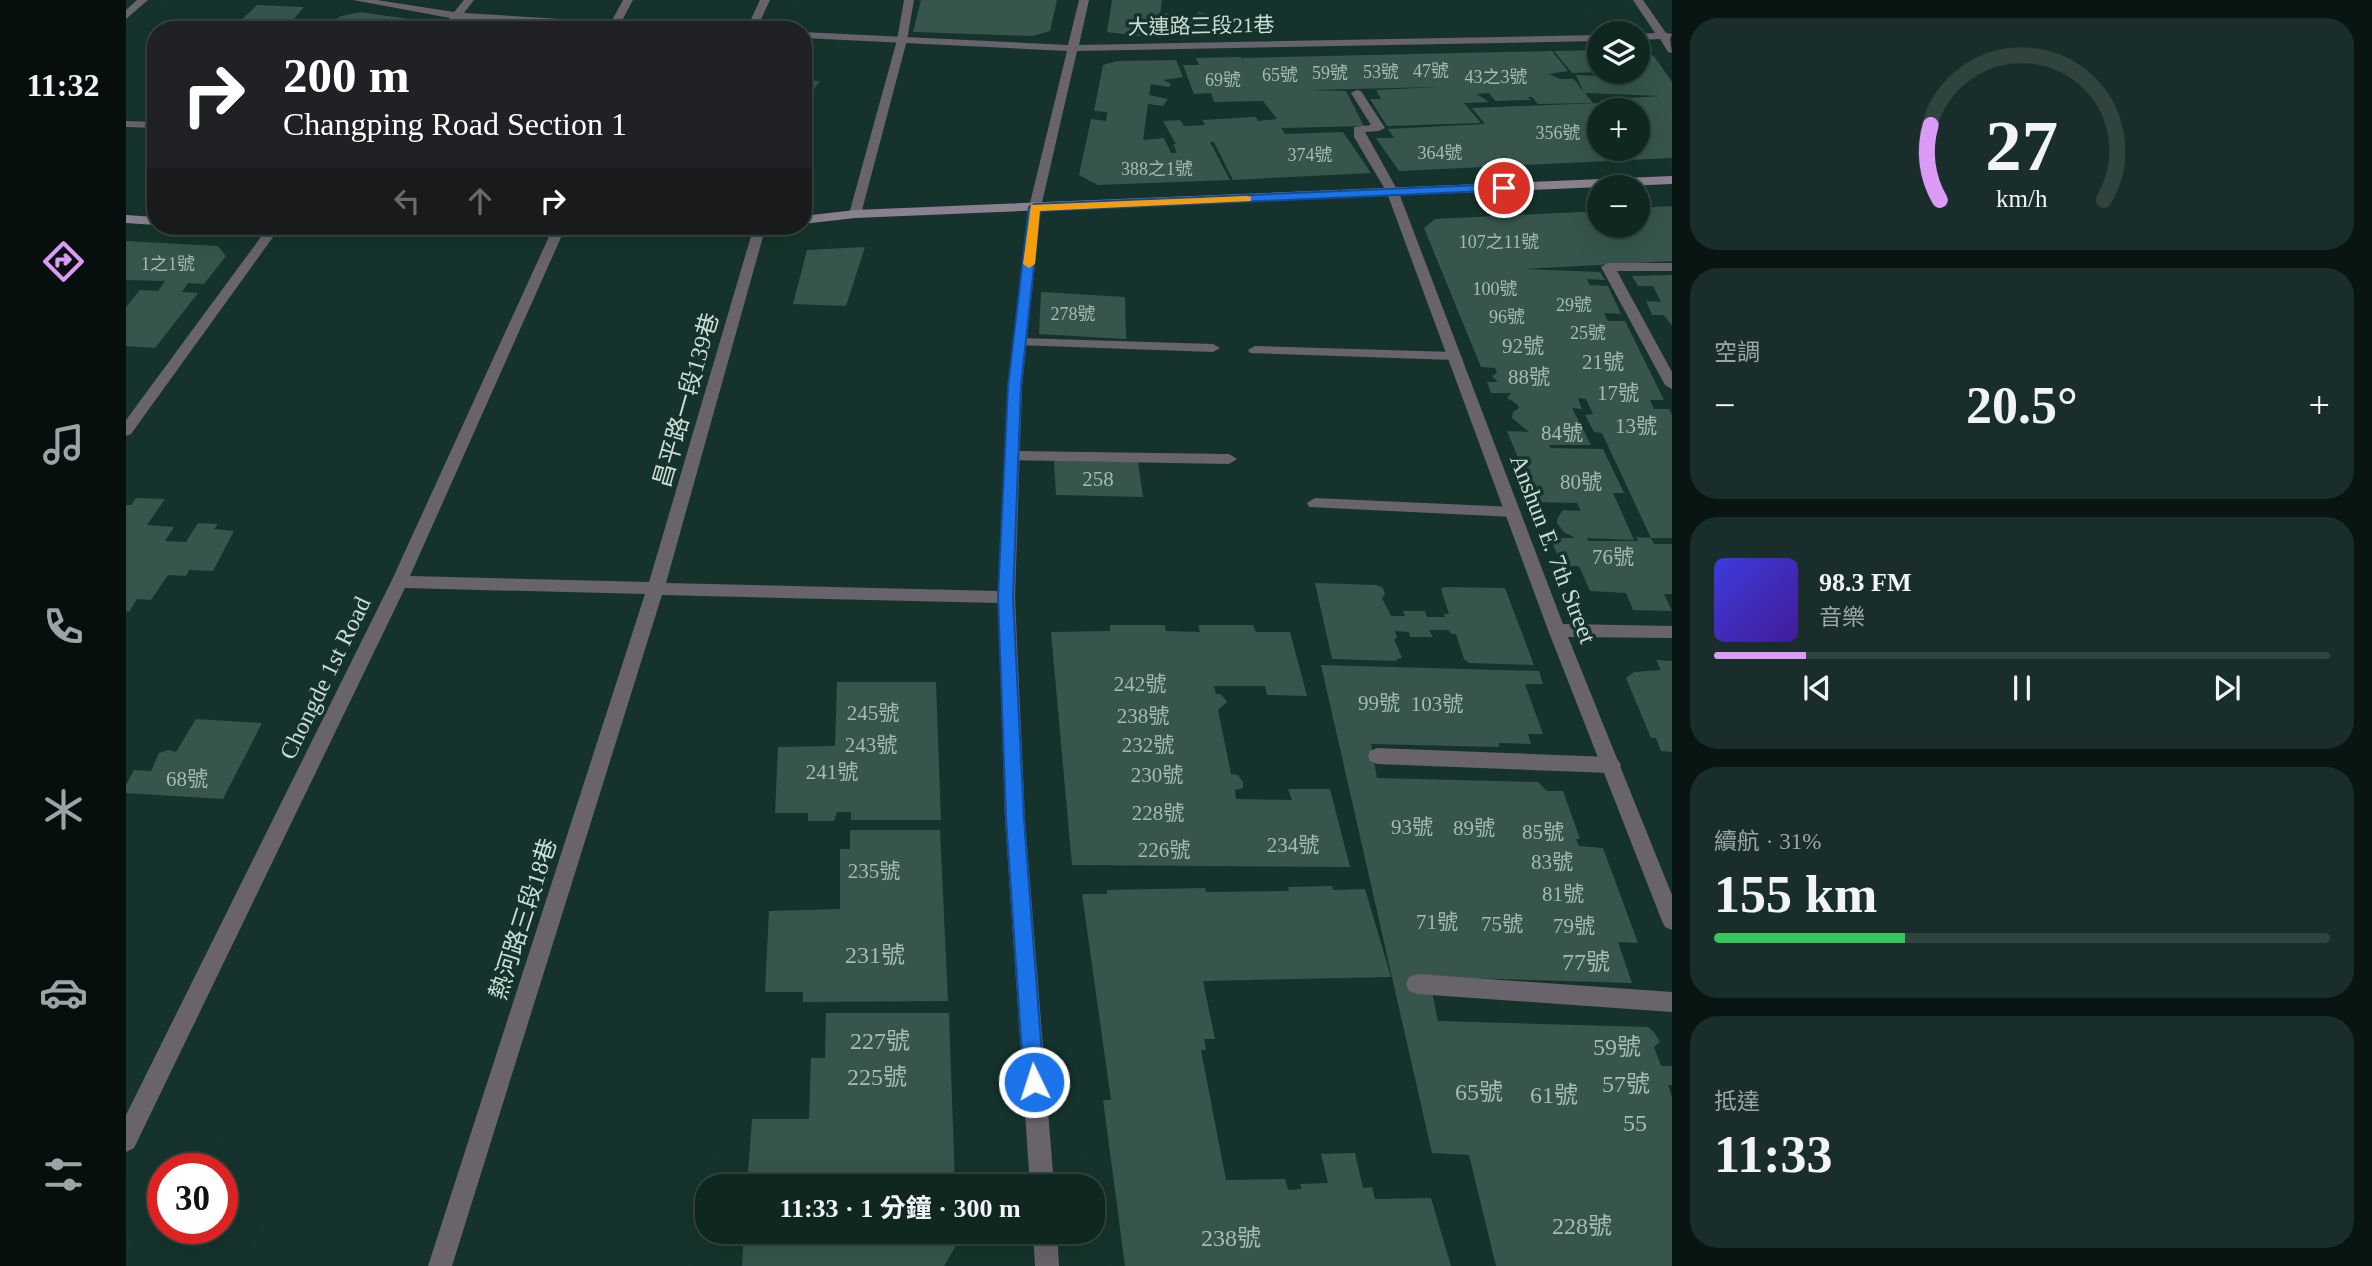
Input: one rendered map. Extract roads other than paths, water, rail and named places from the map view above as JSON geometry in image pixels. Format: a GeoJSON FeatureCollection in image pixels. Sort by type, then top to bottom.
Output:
{"type":"FeatureCollection","features":[{"type":"Feature","properties":{"kind":"street"},"geometry":{"type":"LineString","coordinates":[[126,16],[144,0]]}},
{"type":"Feature","properties":{"kind":"street"},"geometry":{"type":"LineString","coordinates":[[358,0],[457,16],[536,21]]}},
{"type":"Feature","properties":{"kind":"street"},"geometry":{"type":"LineString","coordinates":[[453,21],[469,0]]}},
{"type":"Feature","properties":{"kind":"street"},"geometry":{"type":"LineString","coordinates":[[617,21],[628,0]]}},
{"type":"Feature","properties":{"kind":"street"},"geometry":{"type":"LineString","coordinates":[[755,21],[765,0]]}},
{"type":"Feature","properties":{"kind":"street"},"geometry":{"type":"LineString","coordinates":[[855,214],[902,40],[909,0]]}},
{"type":"Feature","properties":{"kind":"street"},"geometry":{"type":"LineString","coordinates":[[1041,1174],[1015,819],[1006,597],[1020,342],[1035,207],[1084,0]]}},
{"type":"Feature","properties":{"kind":"street"},"geometry":{"type":"LineString","coordinates":[[1638,0],[1667,36],[1672,50]]}},
{"type":"Feature","properties":{"kind":"street","name":"大連路三段21巷"},"geometry":{"type":"LineString","coordinates":[[812,35],[1073,48],[1587,38]]}},
{"type":"Feature","properties":{"kind":"street","name":"Anshun E. 7th Street"},"geometry":{"type":"LineString","coordinates":[[1357,93],[1379,128],[1358,129],[1360,136],[1393,193],[1557,630],[1672,921]]}},
{"type":"Feature","properties":{"kind":"street"},"geometry":{"type":"LineString","coordinates":[[126,124],[147,125]]}},
{"type":"Feature","properties":{"kind":"street"},"geometry":{"type":"LineString","coordinates":[[812,219],[855,214],[1672,180]]}},
{"type":"Feature","properties":{"kind":"street"},"geometry":{"type":"LineString","coordinates":[[126,219],[147,220]]}},
{"type":"Feature","properties":{"kind":"street"},"geometry":{"type":"LineString","coordinates":[[126,431],[268,235]]}},
{"type":"Feature","properties":{"kind":"street","name":"Chongde 1st Road"},"geometry":{"type":"LineString","coordinates":[[126,1140],[399,582],[556,235]]}},
{"type":"Feature","properties":{"kind":"street","name":"昌平路一段139巷"},"geometry":{"type":"LineString","coordinates":[[656,587],[757,235]]}},
{"type":"Feature","properties":{"kind":"street"},"geometry":{"type":"LineString","coordinates":[[1672,267],[1608,267],[1672,384]]}},
{"type":"Feature","properties":{"kind":"street"},"geometry":{"type":"LineString","coordinates":[[1020,342],[1213,348]]}},
{"type":"Feature","properties":{"kind":"street"},"geometry":{"type":"LineString","coordinates":[[1255,350],[1454,356]]}},
{"type":"Feature","properties":{"kind":"street"},"geometry":{"type":"LineString","coordinates":[[1012,456],[1229,459]]}},
{"type":"Feature","properties":{"kind":"street"},"geometry":{"type":"LineString","coordinates":[[1315,503],[1513,513]]}},
{"type":"Feature","properties":{"kind":"street"},"geometry":{"type":"LineString","coordinates":[[399,582],[1006,597]]}},
{"type":"Feature","properties":{"kind":"street","name":"熱河路三段18巷"},"geometry":{"type":"LineString","coordinates":[[440,1266],[656,587]]}},
{"type":"Feature","properties":{"kind":"street"},"geometry":{"type":"LineString","coordinates":[[1557,630],[1672,632]]}},
{"type":"Feature","properties":{"kind":"street"},"geometry":{"type":"LineString","coordinates":[[1377,756],[1611,765]]}},
{"type":"Feature","properties":{"kind":"street"},"geometry":{"type":"LineString","coordinates":[[1417,984],[1672,1002]]}},
{"type":"Feature","properties":{"kind":"street"},"geometry":{"type":"LineString","coordinates":[[1046,1244],[1047,1266]]}}]}
